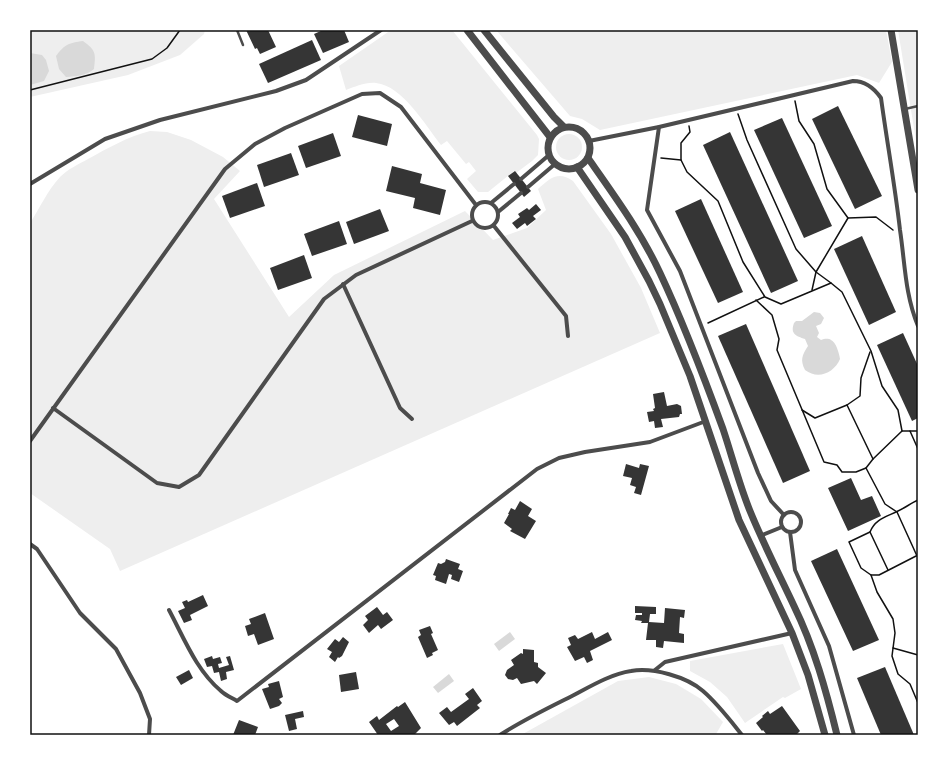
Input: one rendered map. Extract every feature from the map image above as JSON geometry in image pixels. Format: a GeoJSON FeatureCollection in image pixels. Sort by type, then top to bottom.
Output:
{"type":"FeatureCollection","features":[{"type":"Feature","properties":{"kind":"street"},"geometry":{"type":"LineString","coordinates":[[30,184],[105,139],[160,120],[276,91],[306,80],[382,30]]}},
{"type":"Feature","properties":{"kind":"street"},"geometry":{"type":"LineString","coordinates":[[467,30],[550,137]]}},
{"type":"Feature","properties":{"kind":"street"},"geometry":{"type":"LineString","coordinates":[[484,30],[554,117],[564,127]]}},
{"type":"Feature","properties":{"kind":"street"},"geometry":{"type":"LineString","coordinates":[[891,30],[918,190]]}},
{"type":"Feature","properties":{"kind":"street"},"geometry":{"type":"LineString","coordinates":[[589,141],[659,127],[853,81],[860,81],[869,85],[881,98],[907,292],[918,326]]}},
{"type":"Feature","properties":{"kind":"street"},"geometry":{"type":"LineString","coordinates":[[30,441],[225,169],[255,144],[285,128],[362,94],[380,93],[401,107],[476,205]]}},
{"type":"Feature","properties":{"kind":"street"},"geometry":{"type":"LineString","coordinates":[[571,126],[582,131],[589,141],[590,150],[588,158],[583,164],[577,167],[565,168],[555,164],[549,155],[548,146],[550,137],[559,129],[564,127],[571,126]]}},
{"type":"Feature","properties":{"kind":"street"},"geometry":{"type":"LineString","coordinates":[[659,127],[647,210],[680,271],[758,473],[771,501],[784,515]]}},
{"type":"Feature","properties":{"kind":"street"},"geometry":{"type":"LineString","coordinates":[[521,178],[549,155]]}},
{"type":"Feature","properties":{"kind":"street"},"geometry":{"type":"LineString","coordinates":[[588,158],[626,212],[660,272],[697,359],[723,431],[743,493],[760,536],[795,606],[809,642],[825,684],[837,735]]}},
{"type":"Feature","properties":{"kind":"street"},"geometry":{"type":"LineString","coordinates":[[528,187],[555,164]]}},
{"type":"Feature","properties":{"kind":"street"},"geometry":{"type":"LineString","coordinates":[[577,167],[622,231],[649,280],[674,338],[706,421],[739,520],[792,633],[808,675],[825,735]]}},
{"type":"Feature","properties":{"kind":"street"},"geometry":{"type":"LineString","coordinates":[[491,203],[514,184]]}},
{"type":"Feature","properties":{"kind":"street"},"geometry":{"type":"LineString","coordinates":[[498,212],[521,192]]}},
{"type":"Feature","properties":{"kind":"street"},"geometry":{"type":"LineString","coordinates":[[480,202],[491,203],[498,212],[498,219],[494,226],[486,229],[478,227],[472,221],[471,213],[480,202]]}},
{"type":"Feature","properties":{"kind":"street"},"geometry":{"type":"LineString","coordinates":[[53,408],[157,483],[179,487],[199,476],[324,299],[356,275],[472,221]]}},
{"type":"Feature","properties":{"kind":"street"},"geometry":{"type":"LineString","coordinates":[[494,226],[566,316],[568,336]]}},
{"type":"Feature","properties":{"kind":"street"},"geometry":{"type":"LineString","coordinates":[[343,284],[400,408],[412,419]]}},
{"type":"Feature","properties":{"kind":"street"},"geometry":{"type":"LineString","coordinates":[[169,610],[195,659],[210,680],[222,692],[237,700],[537,469],[559,458],[586,452],[650,442],[706,421]]}},
{"type":"Feature","properties":{"kind":"street"},"geometry":{"type":"LineString","coordinates":[[793,512],[797,514],[800,518],[799,528],[790,532],[782,527],[781,521],[784,515],[793,512]]}},
{"type":"Feature","properties":{"kind":"street"},"geometry":{"type":"LineString","coordinates":[[760,536],[782,527]]}},
{"type":"Feature","properties":{"kind":"street"},"geometry":{"type":"LineString","coordinates":[[790,532],[795,570],[830,646],[854,735]]}},
{"type":"Feature","properties":{"kind":"street"},"geometry":{"type":"LineString","coordinates":[[30,544],[37,549],[80,613],[116,649],[140,693],[148,712],[150,719],[149,735]]}},
{"type":"Feature","properties":{"kind":"street"},"geometry":{"type":"LineString","coordinates":[[655,670],[665,662],[792,633]]}},
{"type":"Feature","properties":{"kind":"street"},"geometry":{"type":"LineString","coordinates":[[500,735],[515,725],[604,680],[632,670],[655,670],[676,676],[702,690],[724,712],[742,735]]}},
{"type":"Feature","properties":{"kind":"lane"},"geometry":{"type":"LineString","coordinates":[[237,30],[243,45]]}},
{"type":"Feature","properties":{"kind":"lane"},"geometry":{"type":"LineString","coordinates":[[905,109],[918,106]]}},
{"type":"Feature","properties":{"kind":"path"},"geometry":{"type":"LineString","coordinates":[[30,90],[152,59],[167,48],[180,30]]}},
{"type":"Feature","properties":{"kind":"path"},"geometry":{"type":"LineString","coordinates":[[794,95],[799,121],[814,144],[826,189],[848,218]]}},
{"type":"Feature","properties":{"kind":"path"},"geometry":{"type":"LineString","coordinates":[[736,109],[747,140],[796,249],[816,272],[842,292],[871,351],[882,386],[898,410],[902,431]]}},
{"type":"Feature","properties":{"kind":"path"},"geometry":{"type":"LineString","coordinates":[[688,120],[690,132],[681,143],[681,160],[687,172],[718,201],[743,262],[764,297],[780,304],[831,283]]}},
{"type":"Feature","properties":{"kind":"path"},"geometry":{"type":"LineString","coordinates":[[655,157],[681,160]]}},
{"type":"Feature","properties":{"kind":"path"},"geometry":{"type":"LineString","coordinates":[[848,218],[876,217],[891,230],[900,231]]}},
{"type":"Feature","properties":{"kind":"path"},"geometry":{"type":"LineString","coordinates":[[812,290],[816,272],[848,218]]}},
{"type":"Feature","properties":{"kind":"path"},"geometry":{"type":"LineString","coordinates":[[701,326],[764,297]]}},
{"type":"Feature","properties":{"kind":"path"},"geometry":{"type":"LineString","coordinates":[[756,300],[772,315],[779,339],[777,350],[824,462],[837,465],[842,472],[856,472],[866,468],[873,459],[902,431],[918,431]]}},
{"type":"Feature","properties":{"kind":"path"},"geometry":{"type":"LineString","coordinates":[[802,410],[815,418],[847,405],[860,396],[861,378],[871,351]]}},
{"type":"Feature","properties":{"kind":"path"},"geometry":{"type":"LineString","coordinates":[[847,405],[873,459]]}},
{"type":"Feature","properties":{"kind":"path"},"geometry":{"type":"LineString","coordinates":[[910,431],[918,449]]}},
{"type":"Feature","properties":{"kind":"path"},"geometry":{"type":"LineString","coordinates":[[866,468],[885,504],[897,512],[918,556],[879,575],[871,575],[861,568],[849,542],[870,532],[873,525],[884,517],[897,512],[918,500]]}},
{"type":"Feature","properties":{"kind":"path"},"geometry":{"type":"LineString","coordinates":[[870,532],[888,570]]}},
{"type":"Feature","properties":{"kind":"path"},"geometry":{"type":"LineString","coordinates":[[871,575],[877,592],[893,619],[895,633],[892,656],[898,674],[910,684],[918,703]]}},
{"type":"Feature","properties":{"kind":"path"},"geometry":{"type":"LineString","coordinates":[[893,648],[918,655]]}},
{"type":"Feature","properties":{"kind":"shaded area"},"geometry":{"type":"Polygon","coordinates":[[[30,30],[205,30],[204,34],[180,55],[128,75],[30,97],[30,30]]]}},
{"type":"Feature","properties":{"kind":"shaded area"},"geometry":{"type":"Polygon","coordinates":[[[391,30],[452,30],[537,135],[539,139],[538,155],[516,173],[514,171],[488,192],[478,192],[467,179],[476,171],[469,162],[466,164],[447,141],[441,145],[421,117],[395,91],[376,83],[368,83],[346,90],[339,66],[391,30]]]}},
{"type":"Feature","properties":{"kind":"shaded area"},"geometry":{"type":"Polygon","coordinates":[[[496,30],[886,30],[892,62],[879,83],[857,75],[600,130],[582,119],[570,116],[496,30]]]}},
{"type":"Feature","properties":{"kind":"shaded area"},"geometry":{"type":"Polygon","coordinates":[[[898,30],[918,30],[918,153],[899,36],[898,30]]]}},
{"type":"Feature","properties":{"kind":"shaded area"},"geometry":{"type":"Polygon","coordinates":[[[83,41],[93,50],[95,56],[94,69],[77,76],[66,77],[59,69],[56,56],[68,45],[74,42],[83,41]]]}},
{"type":"Feature","properties":{"kind":"shaded area"},"geometry":{"type":"Polygon","coordinates":[[[30,53],[42,55],[46,60],[49,71],[44,81],[30,85],[30,53]]]}},
{"type":"Feature","properties":{"kind":"shaded area"},"geometry":{"type":"Polygon","coordinates":[[[150,131],[167,132],[191,140],[223,157],[240,171],[214,199],[289,317],[334,275],[465,211],[493,240],[527,228],[546,210],[538,189],[550,179],[563,176],[573,181],[611,234],[641,288],[660,333],[120,571],[110,549],[30,493],[30,223],[51,188],[66,172],[118,143],[133,136],[150,131]]]}},
{"type":"Feature","properties":{"kind":"shaded area"},"geometry":{"type":"Polygon","coordinates":[[[569,134],[578,138],[582,147],[578,156],[569,160],[560,156],[556,147],[560,138],[569,134]]]}},
{"type":"Feature","properties":{"kind":"shaded area"},"geometry":{"type":"Polygon","coordinates":[[[814,312],[820,313],[824,318],[821,324],[816,326],[819,333],[817,337],[821,340],[830,339],[833,341],[840,359],[834,368],[825,374],[820,375],[810,373],[805,370],[802,358],[808,346],[805,339],[797,336],[793,332],[794,323],[796,321],[802,321],[814,312]]]}},
{"type":"Feature","properties":{"kind":"shaded area"},"geometry":{"type":"Polygon","coordinates":[[[510,632],[515,639],[499,651],[494,644],[510,632]]]}},
{"type":"Feature","properties":{"kind":"shaded area"},"geometry":{"type":"Polygon","coordinates":[[[783,644],[801,689],[785,698],[783,697],[745,723],[727,697],[710,682],[690,671],[690,661],[783,644]]]}},
{"type":"Feature","properties":{"kind":"shaded area"},"geometry":{"type":"Polygon","coordinates":[[[449,674],[454,681],[438,693],[433,687],[449,674]]]}},
{"type":"Feature","properties":{"kind":"shaded area"},"geometry":{"type":"Polygon","coordinates":[[[649,677],[676,684],[701,699],[723,722],[716,734],[521,735],[618,681],[649,677]]]}},
{"type":"Feature","properties":{"kind":"building"},"geometry":{"type":"Polygon","coordinates":[[[246,30],[268,30],[276,47],[260,54],[257,48],[255,49],[246,30]]]}},
{"type":"Feature","properties":{"kind":"building"},"geometry":{"type":"Polygon","coordinates":[[[323,30],[344,30],[349,42],[323,53],[314,34],[323,30]]]}},
{"type":"Feature","properties":{"kind":"building"},"geometry":{"type":"Polygon","coordinates":[[[312,40],[321,60],[268,83],[259,64],[312,40]]]}},
{"type":"Feature","properties":{"kind":"building"},"geometry":{"type":"Polygon","coordinates":[[[838,106],[882,196],[855,209],[812,119],[838,106]]]}},
{"type":"Feature","properties":{"kind":"building"},"geometry":{"type":"Polygon","coordinates":[[[358,115],[392,124],[387,146],[352,137],[358,115]]]}},
{"type":"Feature","properties":{"kind":"building"},"geometry":{"type":"Polygon","coordinates":[[[782,118],[832,226],[804,238],[754,130],[782,118]]]}},
{"type":"Feature","properties":{"kind":"building"},"geometry":{"type":"Polygon","coordinates":[[[730,132],[798,281],[771,293],[703,145],[730,132]]]}},
{"type":"Feature","properties":{"kind":"building"},"geometry":{"type":"Polygon","coordinates":[[[333,133],[341,156],[306,168],[298,146],[333,133]]]}},
{"type":"Feature","properties":{"kind":"building"},"geometry":{"type":"Polygon","coordinates":[[[291,153],[299,175],[264,187],[257,165],[291,153]]]}},
{"type":"Feature","properties":{"kind":"building"},"geometry":{"type":"Polygon","coordinates":[[[392,166],[422,174],[420,183],[446,190],[440,215],[413,208],[415,198],[386,191],[392,166]]]}},
{"type":"Feature","properties":{"kind":"building"},"geometry":{"type":"Polygon","coordinates":[[[515,171],[531,191],[524,197],[508,176],[515,171]]]}},
{"type":"Feature","properties":{"kind":"building"},"geometry":{"type":"Polygon","coordinates":[[[257,183],[265,206],[230,218],[222,196],[257,183]]]}},
{"type":"Feature","properties":{"kind":"building"},"geometry":{"type":"Polygon","coordinates":[[[701,199],[743,292],[718,303],[675,211],[701,199]]]}},
{"type":"Feature","properties":{"kind":"building"},"geometry":{"type":"Polygon","coordinates":[[[536,204],[541,210],[533,216],[536,219],[527,226],[525,223],[517,229],[512,223],[520,217],[518,214],[527,208],[529,210],[536,204]]]}},
{"type":"Feature","properties":{"kind":"building"},"geometry":{"type":"Polygon","coordinates":[[[380,209],[389,231],[354,244],[346,222],[380,209]]]}},
{"type":"Feature","properties":{"kind":"building"},"geometry":{"type":"Polygon","coordinates":[[[339,221],[347,244],[312,256],[304,234],[339,221]]]}},
{"type":"Feature","properties":{"kind":"building"},"geometry":{"type":"Polygon","coordinates":[[[862,236],[896,312],[869,325],[834,249],[862,236]]]}},
{"type":"Feature","properties":{"kind":"building"},"geometry":{"type":"Polygon","coordinates":[[[304,255],[312,278],[278,290],[270,268],[304,255]]]}},
{"type":"Feature","properties":{"kind":"building"},"geometry":{"type":"Polygon","coordinates":[[[746,324],[810,471],[783,483],[718,336],[746,324]]]}},
{"type":"Feature","properties":{"kind":"building"},"geometry":{"type":"Polygon","coordinates":[[[903,333],[918,366],[918,418],[912,421],[877,345],[903,333]]]}},
{"type":"Feature","properties":{"kind":"building"},"geometry":{"type":"Polygon","coordinates":[[[664,392],[667,406],[677,404],[681,406],[682,414],[680,414],[679,417],[661,419],[663,427],[655,428],[654,421],[649,422],[647,412],[654,411],[653,409],[655,408],[653,394],[664,392]]]}},
{"type":"Feature","properties":{"kind":"building"},"geometry":{"type":"Polygon","coordinates":[[[626,464],[639,468],[640,464],[649,466],[641,495],[634,493],[636,487],[630,485],[632,478],[623,476],[626,464]]]}},
{"type":"Feature","properties":{"kind":"building"},"geometry":{"type":"Polygon","coordinates":[[[851,478],[861,500],[872,496],[881,516],[848,531],[828,488],[851,478]]]}},
{"type":"Feature","properties":{"kind":"building"},"geometry":{"type":"Polygon","coordinates":[[[520,501],[532,509],[528,516],[536,521],[525,539],[510,531],[512,529],[504,523],[511,508],[515,510],[520,501]]]}},
{"type":"Feature","properties":{"kind":"building"},"geometry":{"type":"Polygon","coordinates":[[[837,549],[879,640],[853,651],[811,561],[837,549]]]}},
{"type":"Feature","properties":{"kind":"building"},"geometry":{"type":"Polygon","coordinates":[[[446,559],[460,564],[458,569],[463,571],[459,582],[451,579],[452,575],[449,574],[446,584],[435,580],[436,576],[433,575],[438,563],[441,564],[445,562],[446,559]]]}},
{"type":"Feature","properties":{"kind":"building"},"geometry":{"type":"Polygon","coordinates":[[[203,595],[208,606],[190,615],[192,620],[184,623],[178,611],[185,608],[182,602],[187,600],[188,602],[203,595]]]}},
{"type":"Feature","properties":{"kind":"building"},"geometry":{"type":"Polygon","coordinates":[[[635,606],[656,607],[656,614],[650,614],[649,622],[664,623],[665,608],[685,610],[684,618],[680,617],[679,633],[684,634],[684,643],[664,641],[663,648],[656,647],[656,640],[646,640],[648,623],[641,623],[642,621],[635,620],[636,615],[642,615],[642,613],[635,613],[635,606]]]}},
{"type":"Feature","properties":{"kind":"building"},"geometry":{"type":"Polygon","coordinates":[[[377,607],[383,615],[387,612],[393,620],[381,629],[378,625],[369,633],[363,625],[368,620],[365,616],[377,607]]]}},
{"type":"Feature","properties":{"kind":"building"},"geometry":{"type":"Polygon","coordinates":[[[265,613],[274,639],[258,645],[254,634],[248,636],[245,626],[251,624],[249,619],[265,613]]]}},
{"type":"Feature","properties":{"kind":"building"},"geometry":{"type":"Polygon","coordinates":[[[430,626],[433,633],[431,634],[438,650],[427,658],[418,637],[421,635],[419,630],[430,626]]]}},
{"type":"Feature","properties":{"kind":"building"},"geometry":{"type":"Polygon","coordinates":[[[592,632],[595,639],[608,632],[612,640],[590,651],[593,660],[587,663],[584,657],[575,661],[567,647],[571,645],[568,638],[575,635],[578,639],[592,632]]]}},
{"type":"Feature","properties":{"kind":"building"},"geometry":{"type":"Polygon","coordinates":[[[343,637],[349,642],[342,656],[339,658],[338,657],[335,662],[329,657],[332,652],[327,649],[335,639],[339,642],[343,637]]]}},
{"type":"Feature","properties":{"kind":"building"},"geometry":{"type":"Polygon","coordinates":[[[523,649],[534,650],[534,662],[538,663],[538,667],[546,673],[537,684],[534,681],[521,684],[517,678],[513,680],[508,679],[505,675],[507,670],[514,665],[511,660],[521,653],[523,654],[523,649]]]}},
{"type":"Feature","properties":{"kind":"building"},"geometry":{"type":"Polygon","coordinates":[[[212,656],[213,659],[220,657],[222,663],[218,664],[219,668],[229,665],[226,657],[230,656],[234,670],[226,672],[227,679],[221,681],[219,672],[214,673],[212,666],[207,667],[204,659],[212,656]]]}},
{"type":"Feature","properties":{"kind":"building"},"geometry":{"type":"Polygon","coordinates":[[[885,667],[914,735],[881,735],[857,678],[885,667]]]}},
{"type":"Feature","properties":{"kind":"building"},"geometry":{"type":"Polygon","coordinates":[[[189,670],[193,678],[181,685],[176,677],[189,670]]]}},
{"type":"Feature","properties":{"kind":"building"},"geometry":{"type":"Polygon","coordinates":[[[356,672],[359,689],[341,692],[339,675],[356,672]]]}},
{"type":"Feature","properties":{"kind":"building"},"geometry":{"type":"Polygon","coordinates":[[[279,681],[283,697],[279,699],[282,703],[279,706],[270,709],[262,689],[269,687],[268,684],[279,681]]]}},
{"type":"Feature","properties":{"kind":"building"},"geometry":{"type":"Polygon","coordinates":[[[473,688],[482,701],[477,705],[480,708],[457,726],[454,722],[449,725],[439,713],[447,707],[451,712],[469,699],[465,694],[473,688]]]}},
{"type":"Feature","properties":{"kind":"building"},"geometry":{"type":"Polygon","coordinates":[[[405,702],[421,728],[414,735],[378,735],[369,722],[377,716],[379,720],[397,706],[398,707],[405,702]],[[394,719],[386,724],[391,731],[399,726],[394,719]]]}},
{"type":"Feature","properties":{"kind":"building"},"geometry":{"type":"Polygon","coordinates":[[[782,706],[800,731],[796,735],[767,735],[756,723],[768,711],[770,714],[782,706]]]}},
{"type":"Feature","properties":{"kind":"building"},"geometry":{"type":"Polygon","coordinates":[[[303,711],[304,717],[295,719],[297,729],[289,731],[285,715],[303,711]]]}},
{"type":"Feature","properties":{"kind":"building"},"geometry":{"type":"Polygon","coordinates":[[[239,720],[258,727],[255,735],[233,735],[239,720]]]}}]}
